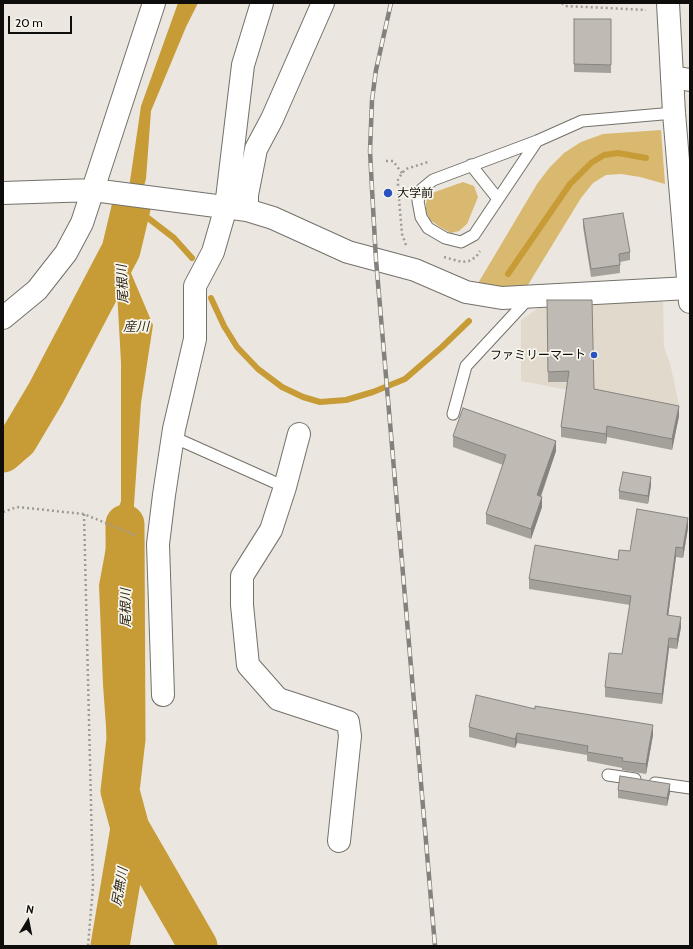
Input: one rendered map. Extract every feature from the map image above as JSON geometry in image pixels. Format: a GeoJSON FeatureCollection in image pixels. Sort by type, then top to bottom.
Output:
{"type":"FeatureCollection","features":[{"type":"Feature","properties":{"kind":"street"},"geometry":{"type":"LineString","coordinates":[[3,318],[38,290],[66,253],[82,223],[97,191],[154,3]]}},
{"type":"Feature","properties":{"kind":"street"},"geometry":{"type":"LineString","coordinates":[[163,696],[158,544],[173,436],[195,339],[195,286],[213,252],[226,207],[243,64],[262,3]]}},
{"type":"Feature","properties":{"kind":"street"},"geometry":{"type":"LineString","coordinates":[[247,210],[247,195],[256,149],[272,119],[323,3]]}},
{"type":"Feature","properties":{"kind":"street"},"geometry":{"type":"LineString","coordinates":[[3,193],[97,191],[247,210],[273,218],[348,252],[416,270],[466,292],[502,298],[532,295],[690,294],[674,113],[681,78],[658,6]]}},
{"type":"Feature","properties":{"kind":"street"},"geometry":{"type":"LineString","coordinates":[[299,434],[285,487],[271,530],[242,576],[242,605],[248,665],[278,699],[348,722],[350,736],[339,841]]}},
{"type":"Feature","properties":{"kind":"lane"},"geometry":{"type":"LineString","coordinates":[[537,140],[474,235],[461,242],[445,238],[428,228],[421,217],[418,201],[422,189],[433,180],[582,121],[674,113]]}},
{"type":"Feature","properties":{"kind":"lane"},"geometry":{"type":"LineString","coordinates":[[471,165],[498,199]]}},
{"type":"Feature","properties":{"kind":"lane"},"geometry":{"type":"LineString","coordinates":[[453,414],[466,366],[532,295]]}},
{"type":"Feature","properties":{"kind":"lane"},"geometry":{"type":"LineString","coordinates":[[173,436],[285,487]]}},
{"type":"Feature","properties":{"kind":"lane"},"geometry":{"type":"LineString","coordinates":[[608,774],[690,788]]}},
{"type":"Feature","properties":{"kind":"path"},"geometry":{"type":"LineString","coordinates":[[562,3],[565,6],[658,6]]}},
{"type":"Feature","properties":{"kind":"path"},"geometry":{"type":"LineString","coordinates":[[386,161],[393,161],[402,173]]}},
{"type":"Feature","properties":{"kind":"path"},"geometry":{"type":"LineString","coordinates":[[3,512],[17,507],[84,514],[158,544]]}},
{"type":"Feature","properties":{"kind":"path"},"geometry":{"type":"LineString","coordinates":[[84,514],[93,886],[88,946]]}},
{"type":"Feature","properties":{"kind":"shaded area"},"geometry":{"type":"Polygon","coordinates":[[[661,130],[665,184],[640,177],[621,174],[606,175],[593,183],[581,198],[526,288],[477,285],[537,184],[550,167],[564,153],[581,142],[603,134],[661,130]]]}},
{"type":"Feature","properties":{"kind":"shaded area"},"geometry":{"type":"Polygon","coordinates":[[[463,182],[474,186],[478,197],[467,224],[459,231],[451,233],[430,220],[426,211],[427,199],[432,193],[463,182]]]}},
{"type":"Feature","properties":{"kind":"shaded area","name":"ファミリーマート"},"geometry":{"type":"Polygon","coordinates":[[[663,297],[664,347],[670,363],[680,409],[615,395],[568,390],[521,381],[521,320],[543,305],[663,297]]]}},
{"type":"Feature","properties":{"kind":"water","name":"産川"},"geometry":{"type":"Polygon","coordinates":[[[178,3],[198,3],[186,27],[151,111],[146,179],[132,228],[131,273],[153,325],[141,403],[134,505],[133,558],[116,602],[119,620],[120,650],[116,678],[121,730],[119,762],[130,828],[112,808],[103,685],[99,585],[107,542],[121,501],[121,363],[116,259],[125,215],[141,106],[178,3]]]}},
{"type":"Feature","properties":{"kind":"building"},"geometry":{"type":"Polygon","coordinates":[[[574,19],[611,19],[611,65],[574,64],[574,19]]]}},
{"type":"Feature","properties":{"kind":"building"},"geometry":{"type":"Polygon","coordinates":[[[623,213],[630,252],[619,254],[620,265],[591,269],[583,219],[623,213]]]}},
{"type":"Feature","properties":{"kind":"building"},"geometry":{"type":"Polygon","coordinates":[[[547,300],[592,300],[594,389],[679,406],[672,439],[607,426],[606,434],[561,427],[569,371],[548,372],[547,300]]]}},
{"type":"Feature","properties":{"kind":"building"},"geometry":{"type":"Polygon","coordinates":[[[463,408],[556,441],[537,495],[542,497],[531,529],[486,514],[506,455],[453,436],[463,408]]]}},
{"type":"Feature","properties":{"kind":"building"},"geometry":{"type":"Polygon","coordinates":[[[623,472],[651,477],[648,496],[619,491],[623,472]]]}},
{"type":"Feature","properties":{"kind":"building"},"geometry":{"type":"Polygon","coordinates":[[[637,509],[688,518],[683,548],[676,547],[667,615],[681,617],[677,639],[669,638],[662,694],[605,687],[609,653],[622,654],[631,596],[529,579],[535,545],[618,560],[619,550],[630,551],[637,509]]]}},
{"type":"Feature","properties":{"kind":"building"},"geometry":{"type":"Polygon","coordinates":[[[476,695],[535,709],[535,706],[653,725],[646,764],[622,761],[623,758],[587,752],[588,746],[517,733],[515,739],[469,727],[476,695]]]}},
{"type":"Feature","properties":{"kind":"building"},"geometry":{"type":"Polygon","coordinates":[[[620,776],[670,784],[667,798],[618,790],[620,776]]]}},
{"type":"Feature","properties":{"kind":"waterway"},"geometry":{"type":"LineString","coordinates":[[508,274],[570,184],[591,163],[604,155],[618,153],[646,158]]}},
{"type":"Feature","properties":{"kind":"waterway","name":"産川"},"geometry":{"type":"LineString","coordinates":[[3,453],[18,440],[46,393],[121,250],[131,208]]}},
{"type":"Feature","properties":{"kind":"waterway"},"geometry":{"type":"LineString","coordinates":[[131,210],[148,218],[174,238],[192,258]]}},
{"type":"Feature","properties":{"kind":"waterway"},"geometry":{"type":"LineString","coordinates":[[211,298],[224,326],[237,347],[258,369],[282,387],[303,397],[320,402],[346,400],[373,392],[405,379],[469,321]]}},
{"type":"Feature","properties":{"kind":"waterway","name":"尾根川"},"geometry":{"type":"LineString","coordinates":[[125,524],[126,739],[120,791],[130,828],[198,946]]}},
{"type":"Feature","properties":{"kind":"waterway","name":"尻無川"},"geometry":{"type":"LineString","coordinates":[[110,946],[130,828]]}},
{"type":"Feature","properties":{"kind":"railway"},"geometry":{"type":"LineString","coordinates":[[391,3],[376,70],[372,100],[370,151],[376,260],[435,946]]}},
{"type":"Feature","properties":{"kind":"place","name":"大学前"},"geometry":{"type":"Point","coordinates":[388,193]}},
{"type":"Feature","properties":{"kind":"place","name":"ファミリーマート"},"geometry":{"type":"Point","coordinates":[594,355]}}]}
